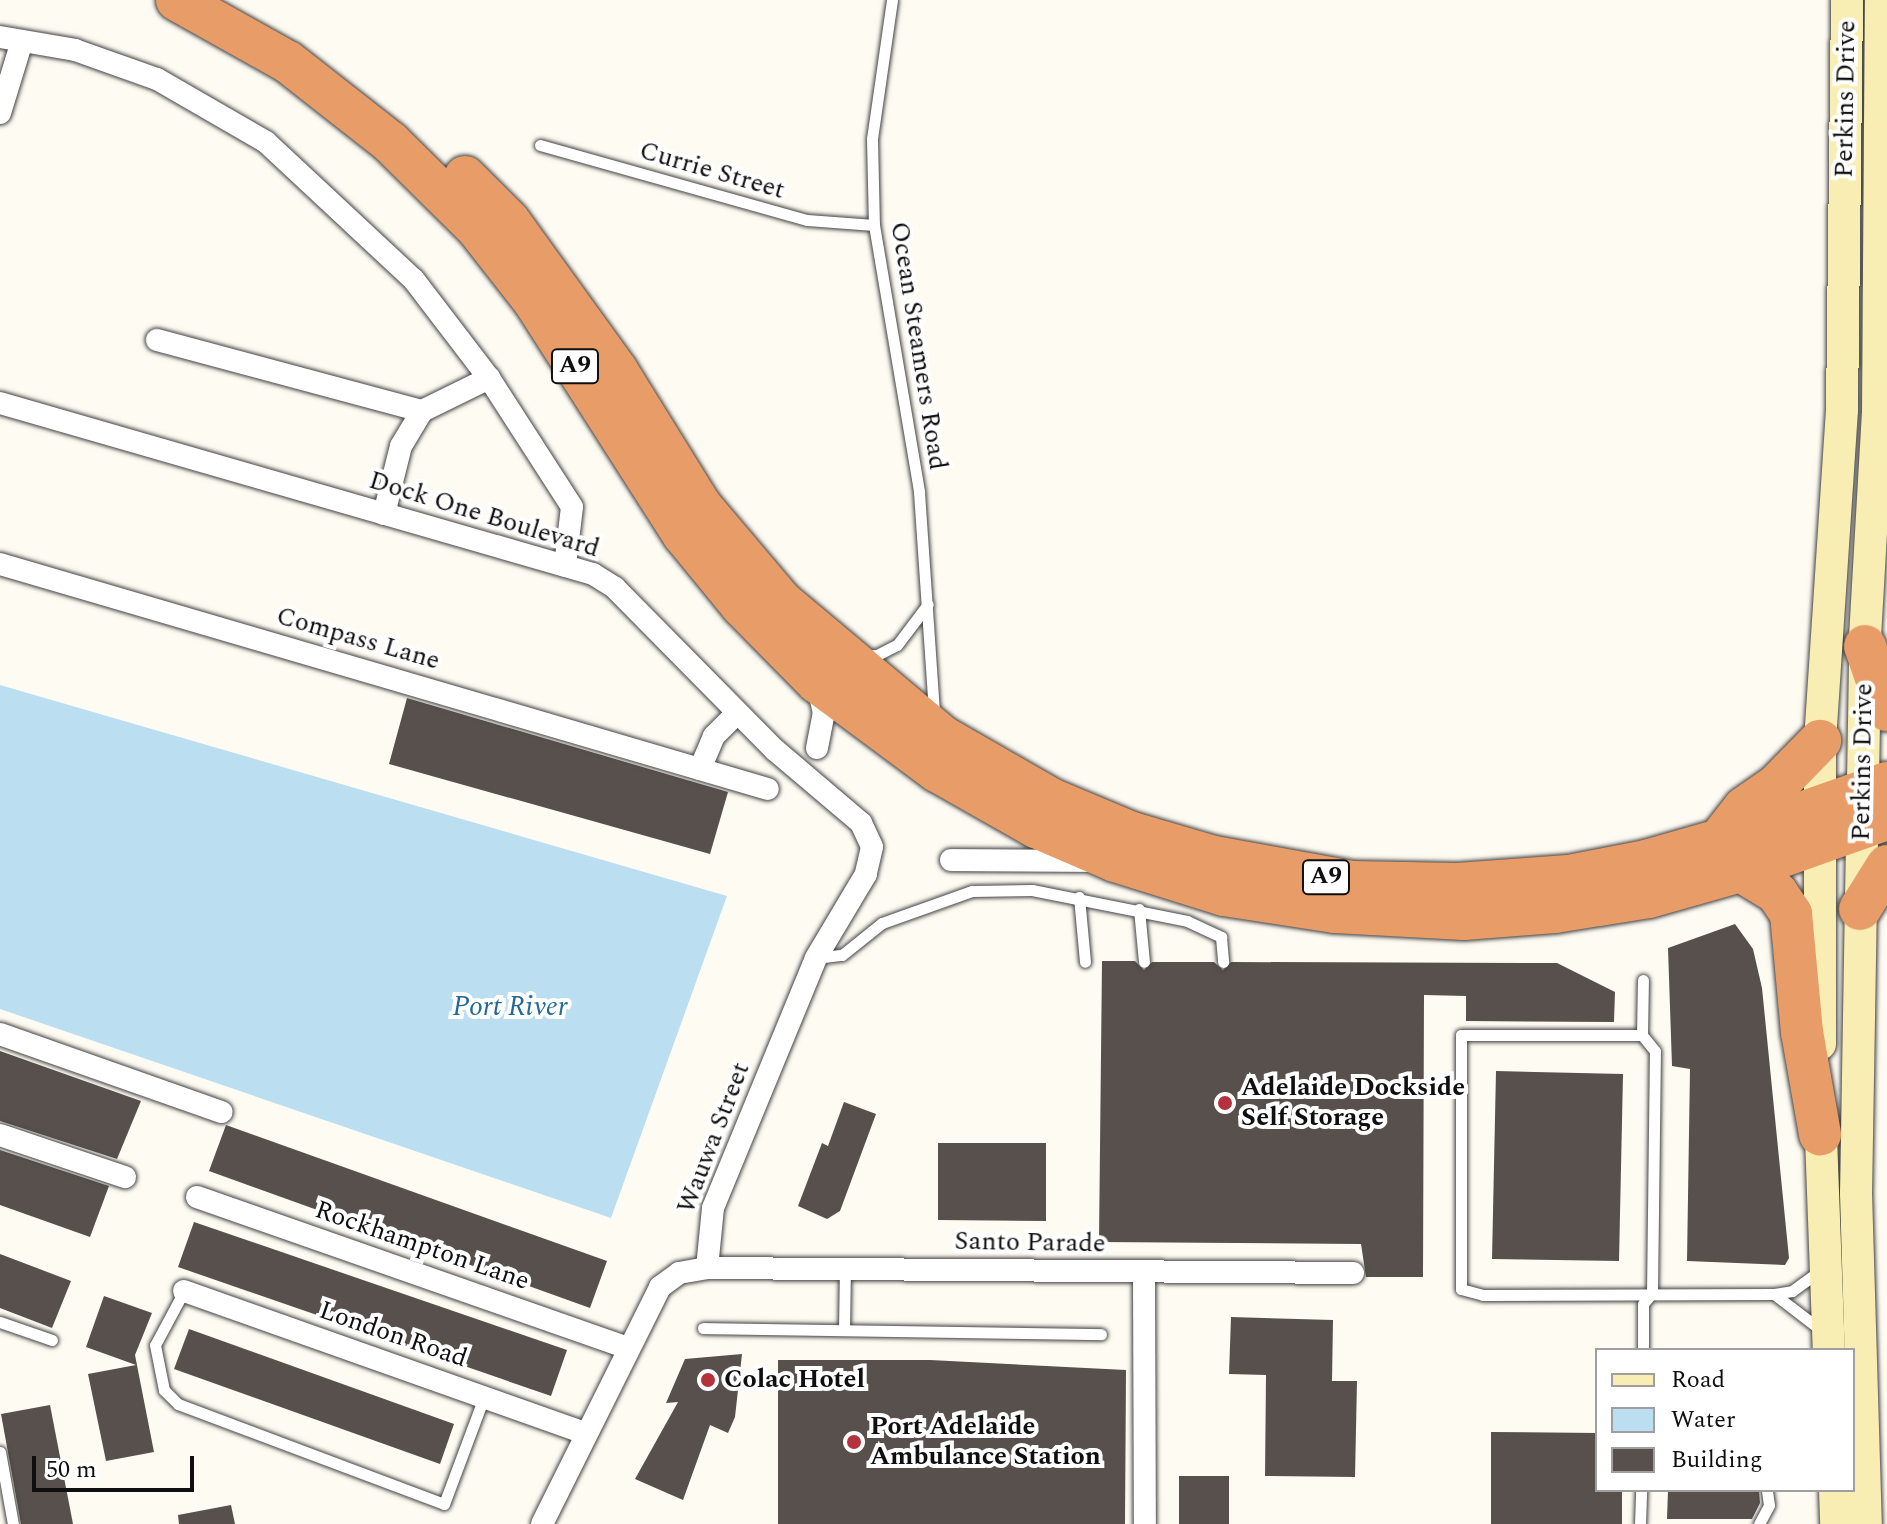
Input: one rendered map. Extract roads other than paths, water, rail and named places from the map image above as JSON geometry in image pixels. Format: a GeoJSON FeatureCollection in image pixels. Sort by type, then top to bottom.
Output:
{"type":"FeatureCollection","features":[{"type":"Feature","properties":{"kind":"highway","name":"A9"},"geometry":{"type":"LineString","coordinates":[[177,0],[288,62],[390,142],[477,228],[534,301],[683,534],[742,606],[827,667],[1051,799],[1132,833],[1214,857],[1352,882],[1458,884],[1568,876],[1646,861],[1730,855]]}},
{"type":"Feature","properties":{"kind":"highway","name":"A9"},"geometry":{"type":"LineString","coordinates":[[233,0],[300,37],[409,121],[509,221],[617,371],[700,505],[781,601],[827,667],[937,771],[1036,827],[1115,861],[1224,895],[1335,912],[1464,919],[1639,899],[1730,855],[1875,806]]}},
{"type":"Feature","properties":{"kind":"highway"},"geometry":{"type":"LineString","coordinates":[[1865,641],[1887,710]]}},
{"type":"Feature","properties":{"kind":"highway"},"geometry":{"type":"LineString","coordinates":[[1820,741],[1777,785],[1744,808],[1730,855],[1777,893],[1791,914],[1802,1032],[1820,1134]]}},
{"type":"Feature","properties":{"kind":"highway"},"geometry":{"type":"LineString","coordinates":[[1860,909],[1887,866]]}},
{"type":"Feature","properties":{"kind":"street","name":"Perkins Drive"},"geometry":{"type":"LineString","coordinates":[[1829,1346],[1820,1134],[1820,741],[1865,411],[1847,0]]}},
{"type":"Feature","properties":{"kind":"street","name":"Perkins Drive"},"geometry":{"type":"LineString","coordinates":[[1866,1524],[1856,1193],[1860,909],[1875,806],[1865,641],[1865,411],[1881,0]]}},
{"type":"Feature","properties":{"kind":"street"},"geometry":{"type":"LineString","coordinates":[[0,113],[11,39],[75,50],[157,79],[266,142],[414,280],[489,378],[572,507],[565,566]]}},
{"type":"Feature","properties":{"kind":"street"},"geometry":{"type":"LineString","coordinates":[[157,340],[422,411]]}},
{"type":"Feature","properties":{"kind":"street"},"geometry":{"type":"LineString","coordinates":[[384,514],[401,446],[422,411],[489,378]]}},
{"type":"Feature","properties":{"kind":"street","name":"Dock One Boulevard"},"geometry":{"type":"LineString","coordinates":[[0,403],[565,566],[615,588],[737,713],[861,823],[872,847],[866,874],[816,958]]}},
{"type":"Feature","properties":{"kind":"street","name":"Compass Lane"},"geometry":{"type":"LineString","coordinates":[[0,564],[768,789]]}},
{"type":"Feature","properties":{"kind":"street"},"geometry":{"type":"LineString","coordinates":[[817,748],[824,713],[827,667]]}},
{"type":"Feature","properties":{"kind":"street"},"geometry":{"type":"LineString","coordinates":[[700,769],[714,736],[737,713]]}},
{"type":"Feature","properties":{"kind":"street"},"geometry":{"type":"LineString","coordinates":[[951,860],[1115,861]]}},
{"type":"Feature","properties":{"kind":"street","name":"Wauwa Street"},"geometry":{"type":"LineString","coordinates":[[707,1268],[713,1208],[816,958]]}},
{"type":"Feature","properties":{"kind":"street"},"geometry":{"type":"LineString","coordinates":[[0,1034],[222,1112]]}},
{"type":"Feature","properties":{"kind":"street"},"geometry":{"type":"LineString","coordinates":[[0,1135],[125,1177]]}},
{"type":"Feature","properties":{"kind":"street","name":"Rockhampton Lane"},"geometry":{"type":"LineString","coordinates":[[197,1197],[628,1348]]}},
{"type":"Feature","properties":{"kind":"street"},"geometry":{"type":"LineString","coordinates":[[542,1524],[584,1433],[660,1287],[679,1273],[707,1268]]}},
{"type":"Feature","properties":{"kind":"street","name":"Santo Parade"},"geometry":{"type":"LineString","coordinates":[[707,1268],[1353,1273]]}},
{"type":"Feature","properties":{"kind":"street"},"geometry":{"type":"LineString","coordinates":[[1144,1273],[1145,1524]]}},
{"type":"Feature","properties":{"kind":"street","name":"London Road"},"geometry":{"type":"LineString","coordinates":[[184,1291],[584,1433]]}},
{"type":"Feature","properties":{"kind":"street"},"geometry":{"type":"LineString","coordinates":[[1835,1492],[1836,1524]]}},
{"type":"Feature","properties":{"kind":"lane","name":"Ocean Steamers Road"},"geometry":{"type":"LineString","coordinates":[[892,0],[872,139],[874,225],[919,492],[932,704],[943,737]]}},
{"type":"Feature","properties":{"kind":"lane","name":"Currie Street"},"geometry":{"type":"LineString","coordinates":[[540,145],[807,220],[874,225]]}},
{"type":"Feature","properties":{"kind":"lane"},"geometry":{"type":"LineString","coordinates":[[827,667],[886,652],[928,603]]}},
{"type":"Feature","properties":{"kind":"lane"},"geometry":{"type":"LineString","coordinates":[[816,958],[842,955],[882,923],[972,891],[1032,890],[1187,921],[1221,937],[1223,962]]}},
{"type":"Feature","properties":{"kind":"lane"},"geometry":{"type":"LineString","coordinates":[[1079,897],[1085,962]]}},
{"type":"Feature","properties":{"kind":"lane"},"geometry":{"type":"LineString","coordinates":[[1139,909],[1144,962]]}},
{"type":"Feature","properties":{"kind":"lane"},"geometry":{"type":"LineString","coordinates":[[1643,980],[1642,1035],[1655,1051],[1652,1293],[1643,1304],[1643,1348]]}},
{"type":"Feature","properties":{"kind":"lane"},"geometry":{"type":"LineString","coordinates":[[1642,1035],[1461,1035],[1461,1289],[1483,1295],[1774,1294],[1792,1291],[1826,1264]]}},
{"type":"Feature","properties":{"kind":"lane"},"geometry":{"type":"LineString","coordinates":[[844,1330],[845,1269]]}},
{"type":"Feature","properties":{"kind":"lane"},"geometry":{"type":"LineString","coordinates":[[184,1291],[155,1345],[164,1390],[178,1404],[444,1504],[485,1397]]}},
{"type":"Feature","properties":{"kind":"lane"},"geometry":{"type":"LineString","coordinates":[[1774,1294],[1805,1315],[1829,1346]]}},
{"type":"Feature","properties":{"kind":"lane"},"geometry":{"type":"LineString","coordinates":[[0,1322],[52,1340]]}},
{"type":"Feature","properties":{"kind":"lane"},"geometry":{"type":"LineString","coordinates":[[703,1328],[1101,1334]]}},
{"type":"Feature","properties":{"kind":"lane"},"geometry":{"type":"LineString","coordinates":[[0,1452],[13,1524]]}},
{"type":"Feature","properties":{"kind":"lane"},"geometry":{"type":"LineString","coordinates":[[1640,1524],[1641,1492]]}},
{"type":"Feature","properties":{"kind":"lane"},"geometry":{"type":"LineString","coordinates":[[1759,1524],[1769,1505],[1767,1492]]}},
{"type":"Feature","properties":{"kind":"water","name":"Port River"},"geometry":{"type":"Polygon","coordinates":[[[0,685],[727,896],[611,1218],[0,1009],[0,685]]]}},
{"type":"Feature","properties":{"kind":"place","name":"Adelaide Dockside Self Storage"},"geometry":{"type":"Point","coordinates":[1225,1103]}},
{"type":"Feature","properties":{"kind":"place","name":"Colac Hotel"},"geometry":{"type":"Point","coordinates":[708,1380]}},
{"type":"Feature","properties":{"kind":"place","name":"Port Adelaide Ambulance Station"},"geometry":{"type":"Point","coordinates":[854,1442]}}]}
